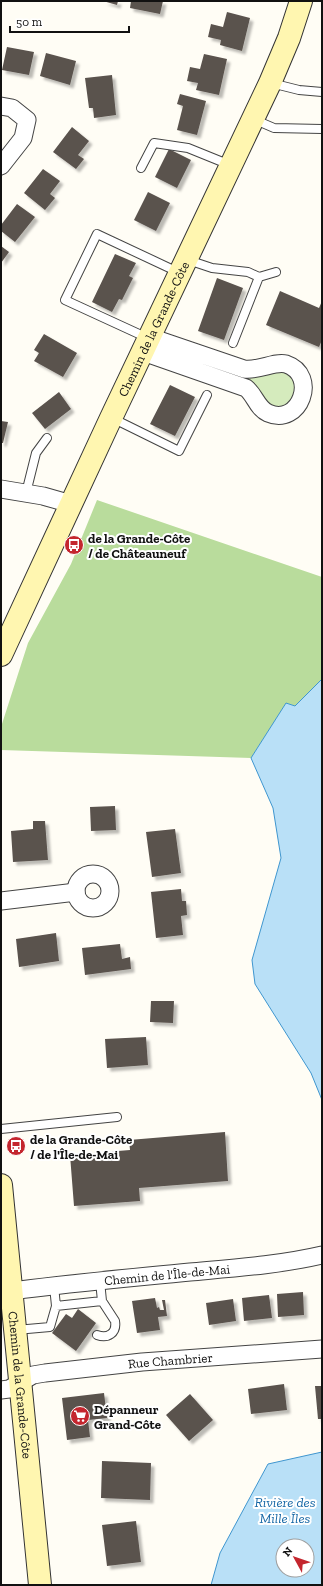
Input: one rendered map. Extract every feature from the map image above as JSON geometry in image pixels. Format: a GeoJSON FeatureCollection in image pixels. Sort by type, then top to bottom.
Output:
{"type":"FeatureCollection","features":[{"type":"Feature","properties":{"kind":"main road","name":"Chemin de la Grande-Côte"},"geometry":{"type":"LineString","coordinates":[[1,655],[111,418],[270,83],[289,38],[301,1]]}},
{"type":"Feature","properties":{"kind":"main road","name":"Chemin de la Grande-Côte"},"geometry":{"type":"LineString","coordinates":[[1,1185],[3,1217],[12,1291],[11,1386],[40,1585]]}},
{"type":"Feature","properties":{"kind":"street"},"geometry":{"type":"LineString","coordinates":[[1,106],[12,108],[27,120],[23,138],[1,166]]}},
{"type":"Feature","properties":{"kind":"street"},"geometry":{"type":"LineString","coordinates":[[146,344],[179,348],[244,369],[255,370],[277,364],[290,366],[302,380],[304,387],[302,399],[295,409],[289,412],[277,415],[270,414],[260,406],[246,388],[146,344]]}},
{"type":"Feature","properties":{"kind":"street"},"geometry":{"type":"LineString","coordinates":[[1,488],[71,504]]}},
{"type":"Feature","properties":{"kind":"street"},"geometry":{"type":"LineString","coordinates":[[1,901],[76,892]]}},
{"type":"Feature","properties":{"kind":"street","name":"Chemin de l'Île-de-Mai"},"geometry":{"type":"LineString","coordinates":[[12,1291],[100,1280],[240,1268],[322,1255]]}},
{"type":"Feature","properties":{"kind":"street","name":"Rue Chambrier"},"geometry":{"type":"LineString","coordinates":[[11,1386],[32,1375],[45,1373],[142,1362],[322,1349]]}},
{"type":"Feature","properties":{"kind":"lane"},"geometry":{"type":"LineString","coordinates":[[270,83],[299,90],[322,92]]}},
{"type":"Feature","properties":{"kind":"lane"},"geometry":{"type":"LineString","coordinates":[[253,119],[274,128],[322,129]]}},
{"type":"Feature","properties":{"kind":"lane"},"geometry":{"type":"LineString","coordinates":[[141,168],[154,143],[188,148],[232,165]]}},
{"type":"Feature","properties":{"kind":"lane"},"geometry":{"type":"LineString","coordinates":[[146,344],[139,334],[65,300],[97,234],[184,266],[248,272],[259,277],[276,272]]}},
{"type":"Feature","properties":{"kind":"lane"},"geometry":{"type":"LineString","coordinates":[[233,343],[259,277]]}},
{"type":"Feature","properties":{"kind":"lane"},"geometry":{"type":"LineString","coordinates":[[111,418],[179,451],[207,395]]}},
{"type":"Feature","properties":{"kind":"lane"},"geometry":{"type":"LineString","coordinates":[[26,493],[36,453],[47,438]]}},
{"type":"Feature","properties":{"kind":"lane"},"geometry":{"type":"LineString","coordinates":[[1,1129],[117,1117]]}},
{"type":"Feature","properties":{"kind":"lane"},"geometry":{"type":"LineString","coordinates":[[97,1335],[106,1337],[110,1335],[114,1332],[116,1324],[102,1301],[100,1280]]}},
{"type":"Feature","properties":{"kind":"lane"},"geometry":{"type":"LineString","coordinates":[[12,1333],[50,1327],[56,1306],[54,1286]]}},
{"type":"Feature","properties":{"kind":"lane"},"geometry":{"type":"LineString","coordinates":[[56,1306],[102,1301]]}},
{"type":"Feature","properties":{"kind":"green space"},"geometry":{"type":"Polygon","coordinates":[[[176,356],[279,371],[290,374],[296,382],[295,398],[282,408],[271,407],[245,380],[176,356]]]}},
{"type":"Feature","properties":{"kind":"green space"},"geometry":{"type":"Polygon","coordinates":[[[97,500],[322,577],[321,680],[295,706],[286,704],[251,758],[1,750],[1,727],[28,643],[71,564],[97,500]]]}},
{"type":"Feature","properties":{"kind":"water"},"geometry":{"type":"Polygon","coordinates":[[[321,680],[322,1100],[311,1073],[255,984],[252,960],[281,858],[273,808],[251,758],[286,703],[295,706],[321,680]]]}},
{"type":"Feature","properties":{"kind":"water","name":"Rivière des Mille Îles"},"geometry":{"type":"Polygon","coordinates":[[[322,1452],[322,1585],[211,1585],[220,1553],[268,1464],[322,1452]]]}},
{"type":"Feature","properties":{"kind":"building"},"geometry":{"type":"Polygon","coordinates":[[[103,1],[118,1],[117,5],[103,1]]]}},
{"type":"Feature","properties":{"kind":"building"},"geometry":{"type":"Polygon","coordinates":[[[131,1],[163,1],[160,14],[130,8],[131,1]]]}},
{"type":"Feature","properties":{"kind":"building"},"geometry":{"type":"Polygon","coordinates":[[[227,12],[250,18],[242,51],[220,45],[221,40],[208,37],[211,24],[223,27],[227,12]]]}},
{"type":"Feature","properties":{"kind":"building"},"geometry":{"type":"Polygon","coordinates":[[[7,47],[34,52],[29,75],[2,70],[7,47]]]}},
{"type":"Feature","properties":{"kind":"building"},"geometry":{"type":"Polygon","coordinates":[[[46,53],[76,61],[70,85],[40,76],[46,53]]]}},
{"type":"Feature","properties":{"kind":"building"},"geometry":{"type":"Polygon","coordinates":[[[204,54],[227,59],[219,95],[196,90],[198,83],[187,81],[190,67],[200,69],[204,54]]]}},
{"type":"Feature","properties":{"kind":"building"},"geometry":{"type":"Polygon","coordinates":[[[112,75],[116,115],[94,118],[93,108],[89,108],[85,78],[112,75]]]}},
{"type":"Feature","properties":{"kind":"building"},"geometry":{"type":"Polygon","coordinates":[[[180,94],[206,101],[197,135],[177,130],[183,106],[177,104],[180,94]]]}},
{"type":"Feature","properties":{"kind":"building"},"geometry":{"type":"Polygon","coordinates":[[[72,127],[89,141],[78,155],[84,159],[76,169],[53,152],[72,127]]]}},
{"type":"Feature","properties":{"kind":"building"},"geometry":{"type":"Polygon","coordinates":[[[169,149],[191,160],[177,188],[155,177],[169,149]]]}},
{"type":"Feature","properties":{"kind":"building"},"geometry":{"type":"Polygon","coordinates":[[[43,169],[60,181],[50,194],[55,198],[45,210],[24,193],[43,169]]]}},
{"type":"Feature","properties":{"kind":"building"},"geometry":{"type":"Polygon","coordinates":[[[148,192],[170,203],[156,231],[134,220],[148,192]]]}},
{"type":"Feature","properties":{"kind":"building"},"geometry":{"type":"Polygon","coordinates":[[[17,204],[35,217],[15,242],[1,231],[1,225],[17,204]]]}},
{"type":"Feature","properties":{"kind":"building"},"geometry":{"type":"Polygon","coordinates":[[[1,246],[9,252],[1,263],[1,246]]]}},
{"type":"Feature","properties":{"kind":"building"},"geometry":{"type":"Polygon","coordinates":[[[115,254],[136,263],[129,276],[133,278],[122,300],[119,299],[112,312],[92,302],[115,254]]]}},
{"type":"Feature","properties":{"kind":"building"},"geometry":{"type":"Polygon","coordinates":[[[217,278],[243,288],[224,340],[198,331],[217,278]]]}},
{"type":"Feature","properties":{"kind":"building"},"geometry":{"type":"Polygon","coordinates":[[[280,291],[319,308],[322,301],[322,340],[319,347],[266,325],[280,291]]]}},
{"type":"Feature","properties":{"kind":"building"},"geometry":{"type":"Polygon","coordinates":[[[44,334],[77,353],[63,377],[34,361],[39,353],[34,350],[44,334]]]}},
{"type":"Feature","properties":{"kind":"building"},"geometry":{"type":"Polygon","coordinates":[[[170,385],[195,397],[175,436],[150,424],[170,385]]]}},
{"type":"Feature","properties":{"kind":"building"},"geometry":{"type":"Polygon","coordinates":[[[59,392],[71,409],[45,429],[32,413],[59,392]]]}},
{"type":"Feature","properties":{"kind":"building"},"geometry":{"type":"Polygon","coordinates":[[[1,421],[8,422],[3,443],[1,443],[1,421]]]}},
{"type":"Feature","properties":{"kind":"building"},"geometry":{"type":"Polygon","coordinates":[[[115,806],[116,830],[91,831],[90,807],[115,806]]]}},
{"type":"Feature","properties":{"kind":"building"},"geometry":{"type":"Polygon","coordinates":[[[33,821],[45,821],[48,860],[13,862],[11,831],[33,829],[33,821]]]}},
{"type":"Feature","properties":{"kind":"building"},"geometry":{"type":"Polygon","coordinates":[[[175,829],[181,873],[152,877],[146,832],[175,829]]]}},
{"type":"Feature","properties":{"kind":"building"},"geometry":{"type":"Polygon","coordinates":[[[181,889],[182,901],[186,901],[187,915],[181,916],[183,935],[156,938],[151,892],[181,889]]]}},
{"type":"Feature","properties":{"kind":"building"},"geometry":{"type":"Polygon","coordinates":[[[56,933],[59,961],[19,967],[16,939],[56,933]]]}},
{"type":"Feature","properties":{"kind":"building"},"geometry":{"type":"Polygon","coordinates":[[[120,944],[122,959],[130,957],[131,969],[85,975],[82,948],[120,944]]]}},
{"type":"Feature","properties":{"kind":"building"},"geometry":{"type":"Polygon","coordinates":[[[151,1001],[174,1001],[173,1023],[150,1022],[151,1001]]]}},
{"type":"Feature","properties":{"kind":"building"},"geometry":{"type":"Polygon","coordinates":[[[146,1037],[148,1065],[107,1068],[105,1039],[146,1037]]]}},
{"type":"Feature","properties":{"kind":"building"},"geometry":{"type":"Polygon","coordinates":[[[225,1132],[228,1181],[139,1188],[140,1201],[74,1206],[70,1155],[130,1150],[129,1140],[225,1132]]]}},
{"type":"Feature","properties":{"kind":"building"},"geometry":{"type":"Polygon","coordinates":[[[303,1292],[304,1315],[278,1317],[277,1294],[303,1292]]]}},
{"type":"Feature","properties":{"kind":"building"},"geometry":{"type":"Polygon","coordinates":[[[269,1295],[272,1318],[244,1321],[242,1298],[269,1295]]]}},
{"type":"Feature","properties":{"kind":"building"},"geometry":{"type":"Polygon","coordinates":[[[155,1298],[157,1308],[159,1307],[160,1310],[164,1310],[162,1300],[165,1300],[167,1316],[158,1317],[160,1330],[137,1333],[132,1301],[155,1298]]]}},
{"type":"Feature","properties":{"kind":"building"},"geometry":{"type":"Polygon","coordinates":[[[233,1299],[236,1321],[209,1325],[206,1303],[233,1299]]]}},
{"type":"Feature","properties":{"kind":"building"},"geometry":{"type":"Polygon","coordinates":[[[78,1309],[96,1323],[76,1351],[52,1333],[66,1314],[72,1318],[78,1309]]]}},
{"type":"Feature","properties":{"kind":"building"},"geometry":{"type":"Polygon","coordinates":[[[284,1384],[287,1410],[251,1414],[248,1389],[284,1384]]]}},
{"type":"Feature","properties":{"kind":"building"},"geometry":{"type":"Polygon","coordinates":[[[315,1386],[322,1386],[322,1419],[318,1419],[315,1386]]]}},
{"type":"Feature","properties":{"kind":"building"},"geometry":{"type":"Polygon","coordinates":[[[104,1393],[107,1418],[88,1420],[90,1437],[67,1440],[62,1398],[104,1393]]]}},
{"type":"Feature","properties":{"kind":"building"},"geometry":{"type":"Polygon","coordinates":[[[190,1394],[213,1420],[189,1441],[166,1415],[190,1394]]]}},
{"type":"Feature","properties":{"kind":"building"},"geometry":{"type":"Polygon","coordinates":[[[102,1461],[151,1463],[150,1500],[101,1498],[102,1461]]]}},
{"type":"Feature","properties":{"kind":"building"},"geometry":{"type":"Polygon","coordinates":[[[136,1521],[141,1562],[107,1566],[102,1525],[136,1521]]]}},
{"type":"Feature","properties":{"kind":"place","name":"de la Grande-Côte / de Châteauneuf"},"geometry":{"type":"Point","coordinates":[74,545]}},
{"type":"Feature","properties":{"kind":"place","name":"de la Grande-Côte / de l'Île-de-Mai"},"geometry":{"type":"Point","coordinates":[16,1146]}},
{"type":"Feature","properties":{"kind":"place","name":"Dépanneur Grand-Côte"},"geometry":{"type":"Point","coordinates":[80,1416]}}]}
